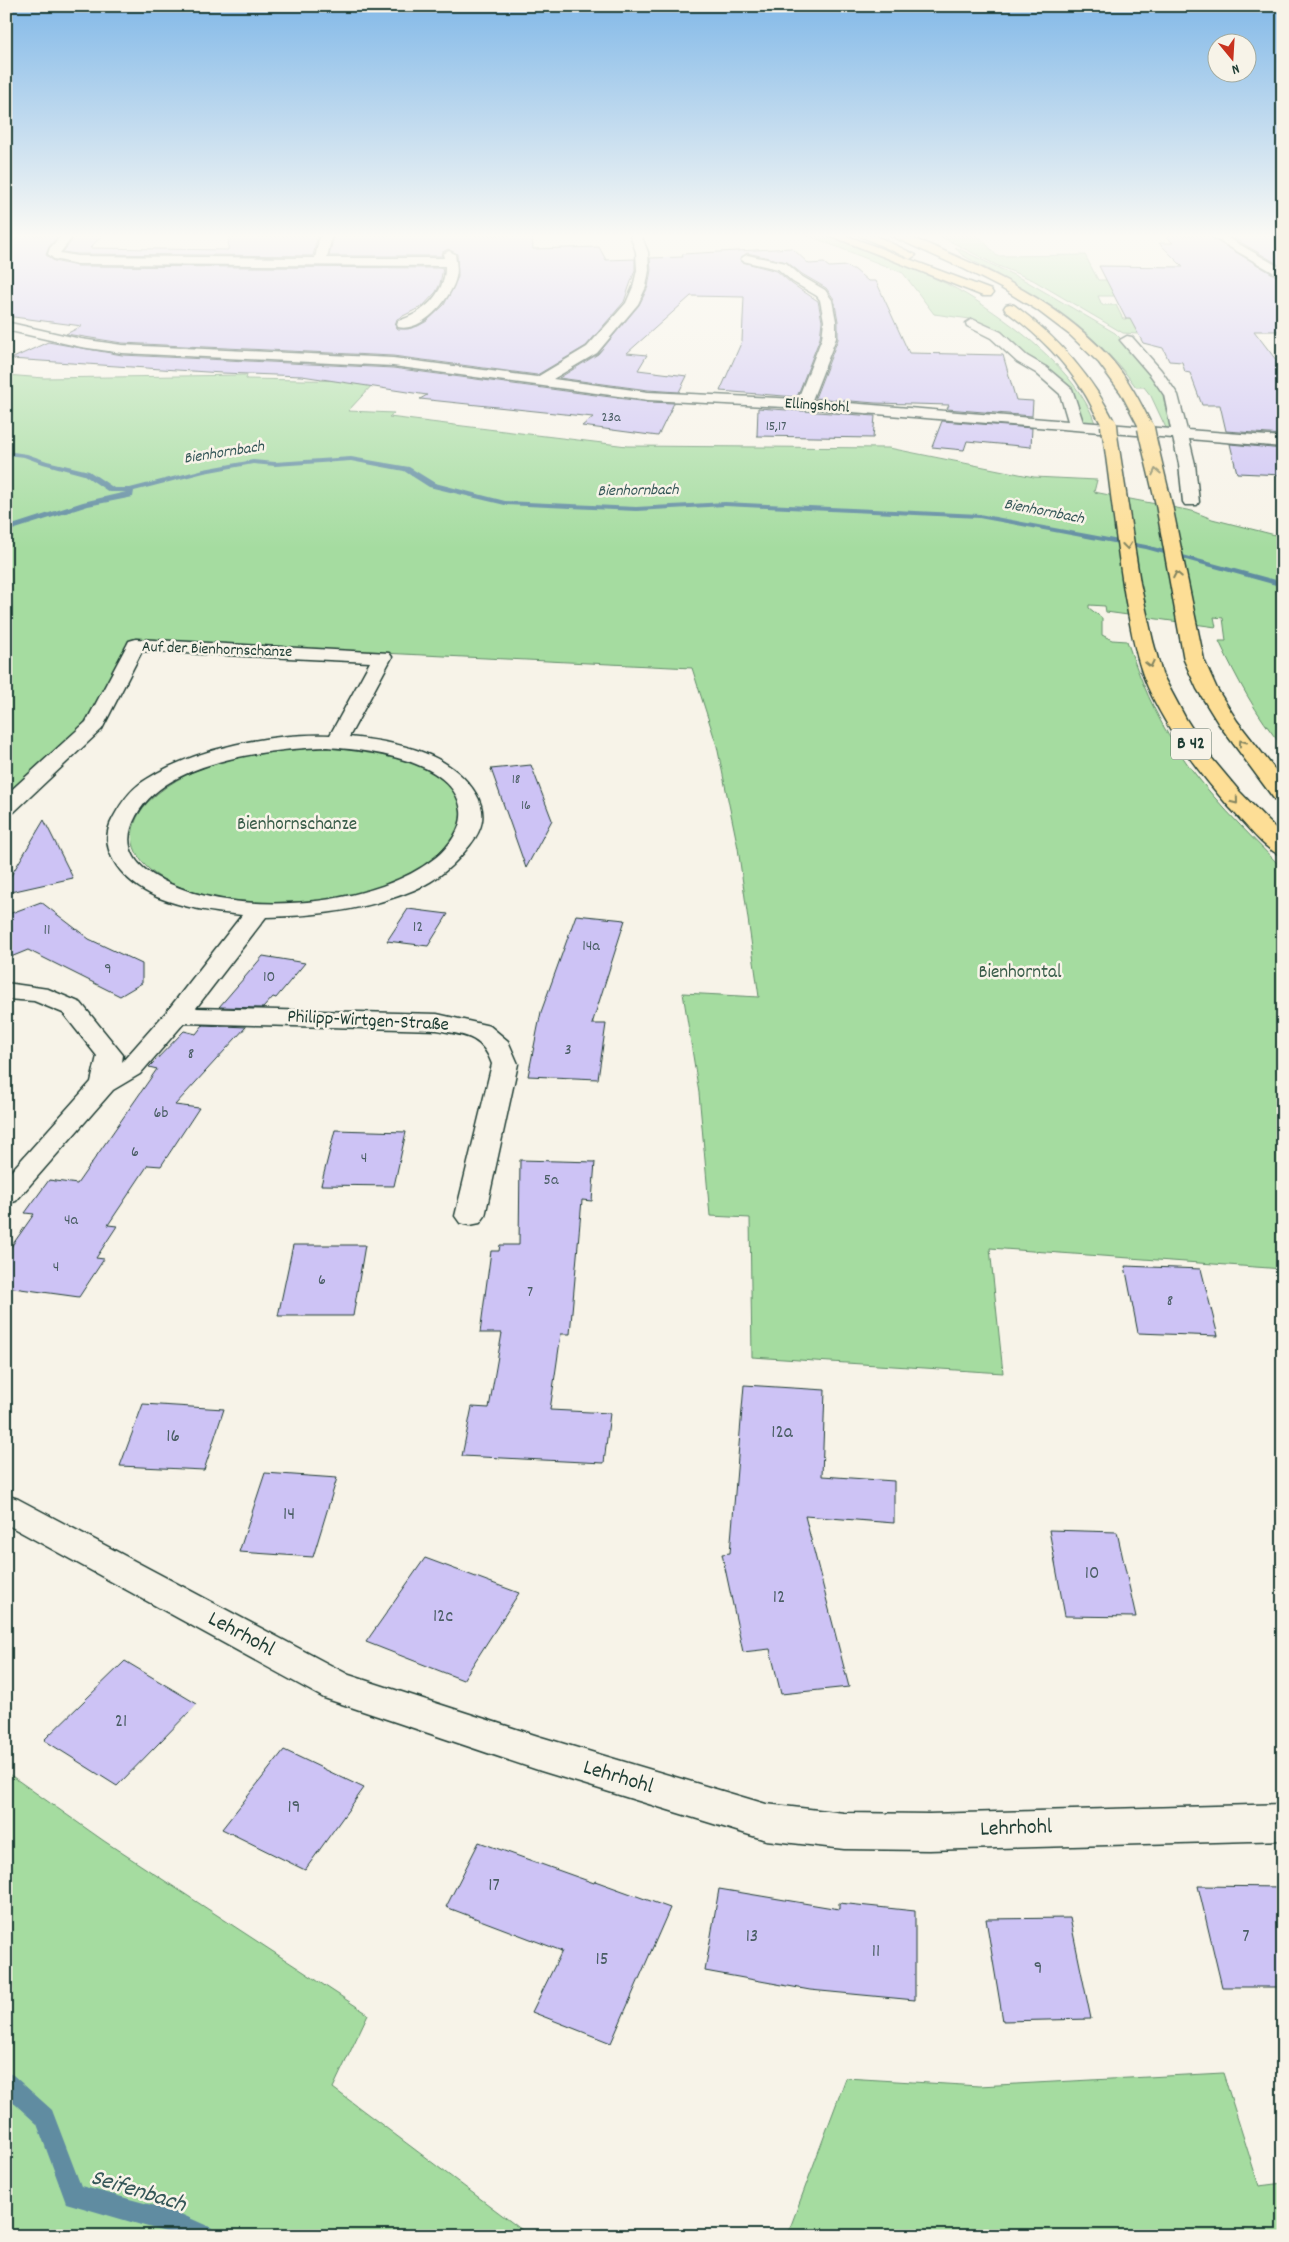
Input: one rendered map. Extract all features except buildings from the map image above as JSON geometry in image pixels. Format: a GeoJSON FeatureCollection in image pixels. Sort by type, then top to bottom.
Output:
{"type":"FeatureCollection","features":[{"type":"Feature","properties":{"kind":"highway","name":"B 42"},"geometry":{"type":"LineString","coordinates":[[1049,340],[1088,385],[1110,430],[1133,589],[1151,672],[1172,714],[1200,758],[1240,808],[1283,849]]}},
{"type":"Feature","properties":{"kind":"highway","name":"B 42"},"geometry":{"type":"LineString","coordinates":[[1083,340],[1118,376],[1133,399],[1147,433],[1164,506],[1194,660],[1207,689],[1248,752],[1283,795]]}},
{"type":"Feature","properties":{"kind":"street","name":"Ellingshohl"},"geometry":{"type":"LineString","coordinates":[[66,340],[116,348],[392,362],[648,396],[803,404],[1283,442]]}},
{"type":"Feature","properties":{"kind":"street"},"geometry":{"type":"LineString","coordinates":[[539,382],[592,350],[601,340]]}},
{"type":"Feature","properties":{"kind":"street"},"geometry":{"type":"LineString","coordinates":[[803,404],[823,357],[828,340]]}},
{"type":"Feature","properties":{"kind":"street"},"geometry":{"type":"LineString","coordinates":[[1001,340],[1022,359],[1041,370],[1067,392],[1077,426]]}},
{"type":"Feature","properties":{"kind":"street"},"geometry":{"type":"LineString","coordinates":[[1127,340],[1156,373],[1171,395],[1187,464],[1191,502]]}},
{"type":"Feature","properties":{"kind":"street","name":"Auf der Bienhornschanze"},"geometry":{"type":"LineString","coordinates":[[6,807],[95,726],[136,645],[382,657],[336,742]]}},
{"type":"Feature","properties":{"kind":"street"},"geometry":{"type":"LineString","coordinates":[[336,742],[391,749],[423,760],[448,773],[464,790],[471,804],[472,819],[467,835],[456,850],[439,865],[418,878],[391,890],[360,900],[304,909],[258,910],[237,909],[197,902],[171,894],[149,884],[129,867],[120,853],[117,838],[122,818],[136,799],[152,786],[180,770],[230,752],[278,744],[336,742]]}},
{"type":"Feature","properties":{"kind":"street"},"geometry":{"type":"LineString","coordinates":[[6,1195],[104,1084],[131,1068],[177,1015],[258,910]]}},
{"type":"Feature","properties":{"kind":"street"},"geometry":{"type":"LineString","coordinates":[[6,991],[39,994],[72,1008],[110,1055],[104,1084]]}},
{"type":"Feature","properties":{"kind":"street","name":"Philipp-Wirtgen-Straße"},"geometry":{"type":"LineString","coordinates":[[177,1015],[437,1022],[481,1031],[499,1048],[505,1064],[470,1216]]}},
{"type":"Feature","properties":{"kind":"street","name":"Lehrhohl"},"geometry":{"type":"LineString","coordinates":[[6,1508],[337,1687],[541,1754],[766,1822],[844,1831],[929,1832],[1283,1822]]}},
{"type":"Feature","properties":{"kind":"green space"},"geometry":{"type":"Polygon","coordinates":[[[1006,340],[1030,340],[1042,350],[1074,385],[1095,423],[1083,421],[1072,392],[1006,340]]]}},
{"type":"Feature","properties":{"kind":"green space"},"geometry":{"type":"Polygon","coordinates":[[[1093,340],[1122,340],[1135,353],[1166,395],[1176,429],[1166,428],[1151,396],[1144,387],[1136,387],[1119,365],[1093,340]]]}},
{"type":"Feature","properties":{"kind":"green space","name":"Bienhorntal"},"geometry":{"type":"Polygon","coordinates":[[[6,375],[44,378],[247,375],[246,379],[357,381],[374,383],[348,411],[394,413],[389,417],[627,446],[889,448],[1034,477],[1097,480],[1094,492],[1192,511],[1212,519],[1283,537],[1283,747],[1264,722],[1248,696],[1219,641],[1226,641],[1223,618],[1214,617],[1216,627],[1106,612],[1105,606],[1089,605],[1089,608],[1102,618],[1102,635],[1112,640],[1127,641],[1155,710],[1188,765],[1227,811],[1283,869],[1283,1269],[990,1248],[1003,1373],[752,1357],[750,1218],[710,1216],[699,1093],[683,993],[759,997],[738,848],[717,746],[692,668],[134,641],[83,724],[9,791],[6,791],[6,375]]]}},
{"type":"Feature","properties":{"kind":"green space","name":"Bienhornschanze"},"geometry":{"type":"Polygon","coordinates":[[[318,747],[387,754],[404,759],[435,774],[453,791],[459,803],[460,823],[450,844],[428,864],[392,882],[367,891],[341,897],[314,902],[286,904],[232,901],[205,895],[165,880],[151,871],[140,859],[132,837],[136,820],[141,810],[149,801],[167,786],[186,775],[229,759],[273,751],[318,747]]]}},
{"type":"Feature","properties":{"kind":"green space"},"geometry":{"type":"Polygon","coordinates":[[[6,1772],[104,1841],[368,2014],[333,2088],[530,2236],[6,2236],[6,1772]]]}},
{"type":"Feature","properties":{"kind":"green space"},"geometry":{"type":"Polygon","coordinates":[[[1223,2073],[1259,2186],[1283,2183],[1283,2236],[787,2236],[846,2078],[979,2086],[1223,2073]]]}},
{"type":"Feature","properties":{"kind":"waterway"},"geometry":{"type":"LineString","coordinates":[[6,453],[25,455],[45,463],[86,473],[112,490],[130,490]]}},
{"type":"Feature","properties":{"kind":"waterway","name":"Bienhornbach"},"geometry":{"type":"LineString","coordinates":[[130,490],[204,471],[253,462],[275,464],[351,459],[406,469],[432,485],[505,503],[636,509],[725,504],[979,516],[1146,547],[1283,585]]}},
{"type":"Feature","properties":{"kind":"waterway","name":"Bienhornbach"},"geometry":{"type":"LineString","coordinates":[[6,530],[86,504],[130,495],[130,490]]}},
{"type":"Feature","properties":{"kind":"waterway","name":"Seifenbach"},"geometry":{"type":"LineString","coordinates":[[6,2082],[45,2117],[74,2195],[174,2222],[204,2236]]}}]}
